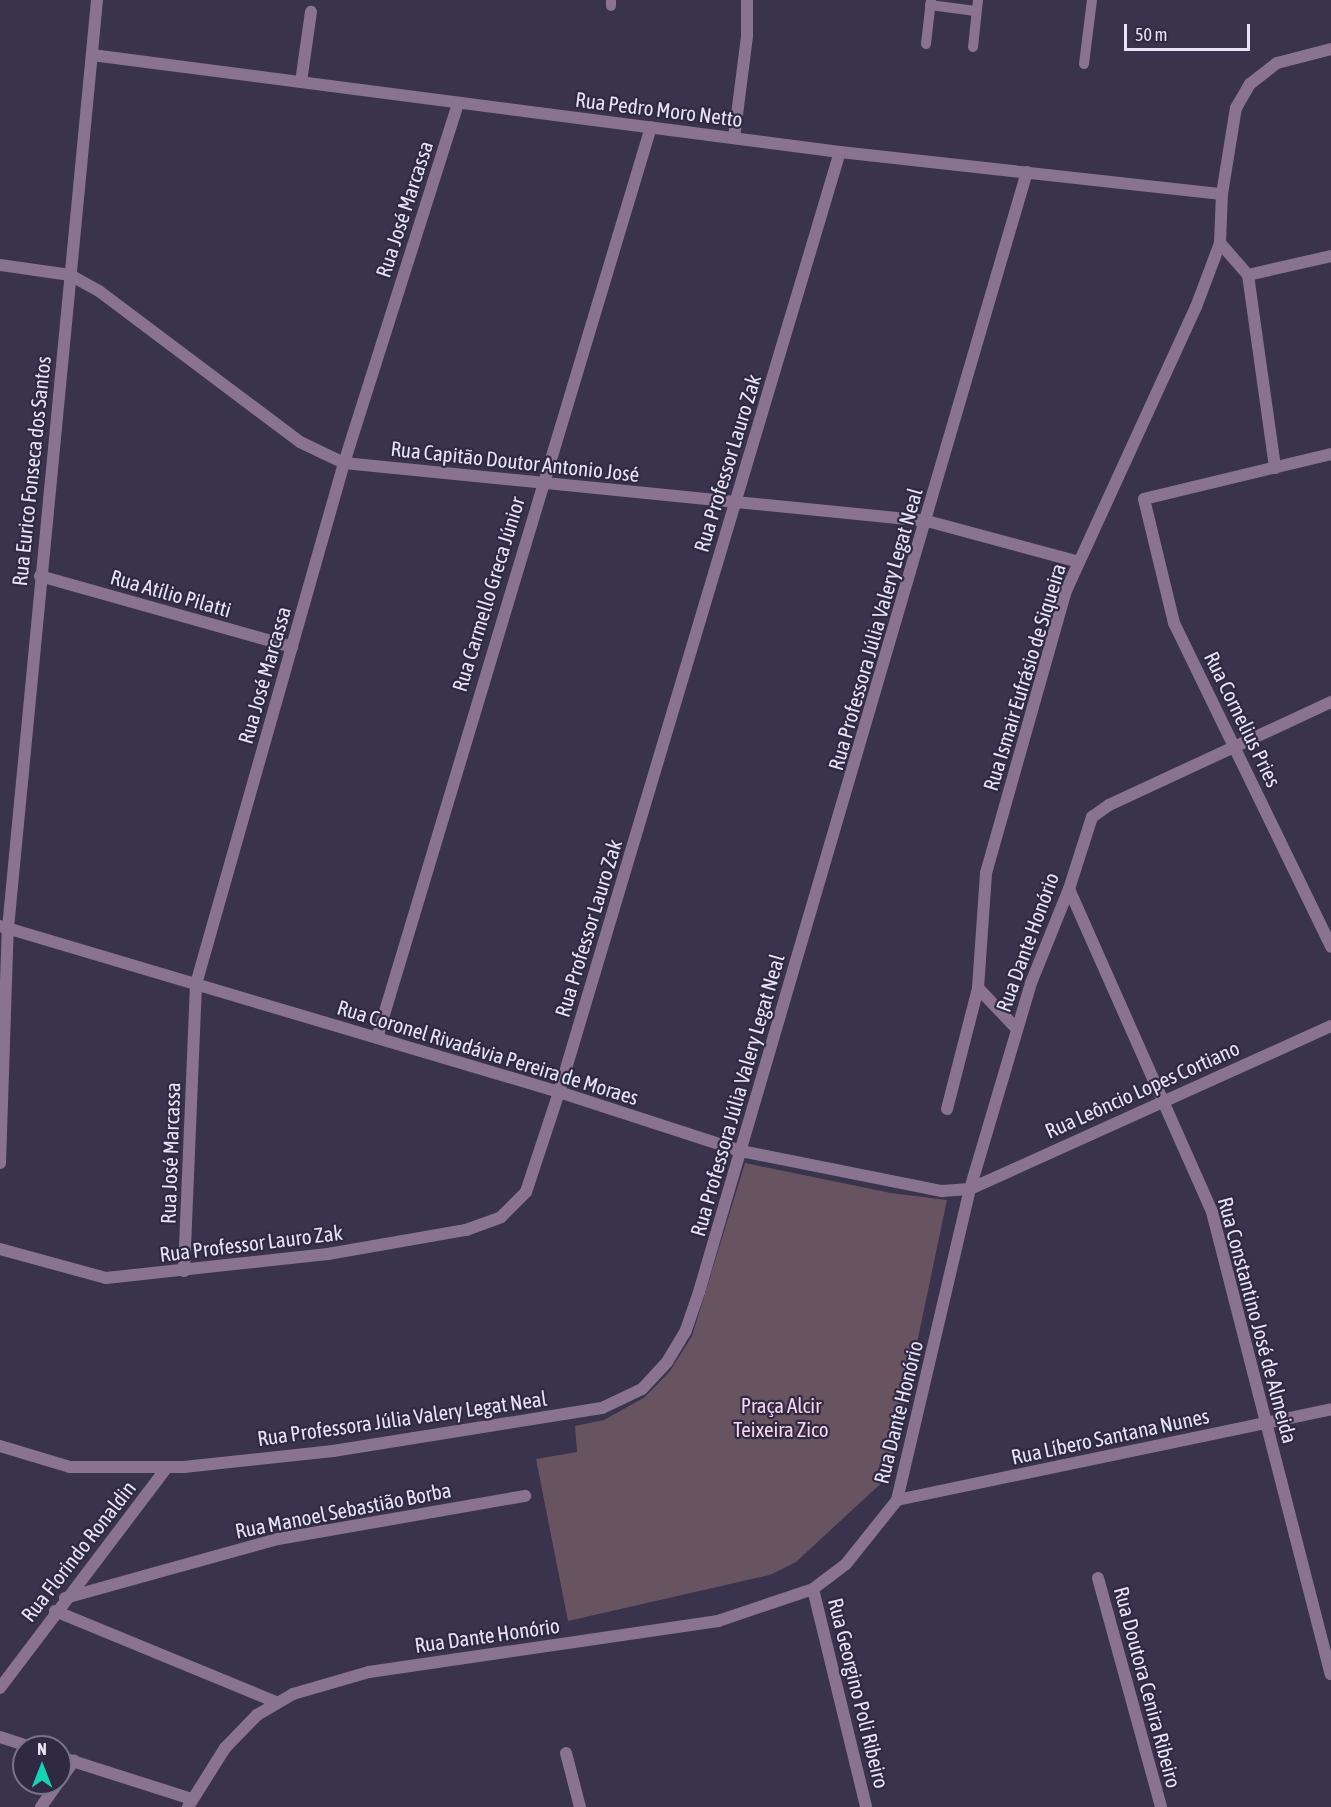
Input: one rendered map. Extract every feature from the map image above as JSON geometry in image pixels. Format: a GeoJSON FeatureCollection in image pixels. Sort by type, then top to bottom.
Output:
{"type":"FeatureCollection","features":[{"type":"Feature","properties":{"kind":"street","name":"Rua Eurico Fonseca dos Santos"},"geometry":{"type":"LineString","coordinates":[[0,1163],[4,927],[97,0]]}},
{"type":"Feature","properties":{"kind":"street"},"geometry":{"type":"LineString","coordinates":[[734,138],[747,36],[747,0]]}},
{"type":"Feature","properties":{"kind":"street"},"geometry":{"type":"LineString","coordinates":[[301,82],[311,12]]}},
{"type":"Feature","properties":{"kind":"street","name":"Rua Ismair Eufrásio de Siqueira"},"geometry":{"type":"LineString","coordinates":[[947,1109],[978,988],[986,873],[1065,593],[1196,307],[1220,243],[1222,194],[1236,108],[1250,84],[1277,63],[1331,49]]}},
{"type":"Feature","properties":{"kind":"street","name":"Rua Pedro Moro Netto"},"geometry":{"type":"LineString","coordinates":[[92,55],[840,152],[1222,194]]}},
{"type":"Feature","properties":{"kind":"street","name":"Rua José Marcassa"},"geometry":{"type":"LineString","coordinates":[[184,1271],[196,984],[344,463],[458,103]]}},
{"type":"Feature","properties":{"kind":"street","name":"Rua Carmello Greca Júnior"},"geometry":{"type":"LineString","coordinates":[[377,1038],[542,483],[651,127]]}},
{"type":"Feature","properties":{"kind":"street","name":"Rua Professor Lauro Zak"},"geometry":{"type":"LineString","coordinates":[[0,1249],[76,1273],[106,1278],[184,1271],[426,1238],[466,1230],[501,1216],[526,1192],[559,1092],[840,152]]}},
{"type":"Feature","properties":{"kind":"street","name":"Rua Professora Júlia Valery Legat Neal"},"geometry":{"type":"LineString","coordinates":[[0,1446],[70,1467],[167,1467],[333,1451],[590,1410],[642,1389],[667,1362],[686,1330],[741,1151],[927,521],[1027,172]]}},
{"type":"Feature","properties":{"kind":"street"},"geometry":{"type":"LineString","coordinates":[[1220,243],[1248,275],[1275,468],[1331,454]]}},
{"type":"Feature","properties":{"kind":"street"},"geometry":{"type":"LineString","coordinates":[[1248,275],[1331,256]]}},
{"type":"Feature","properties":{"kind":"street","name":"Rua Capitão Doutor Antonio José"},"geometry":{"type":"LineString","coordinates":[[0,265],[70,275],[99,291],[300,442],[344,463],[927,521],[1079,562]]}},
{"type":"Feature","properties":{"kind":"street","name":"Rua Cornelius Pries"},"geometry":{"type":"LineString","coordinates":[[1275,468],[1144,499],[1174,623],[1331,947]]}},
{"type":"Feature","properties":{"kind":"street","name":"Rua Atílio Pilatti"},"geometry":{"type":"LineString","coordinates":[[40,576],[292,647]]}},
{"type":"Feature","properties":{"kind":"street"},"geometry":{"type":"LineString","coordinates":[[1235,746],[1331,702]]}},
{"type":"Feature","properties":{"kind":"street","name":"Rua Dante Honório"},"geometry":{"type":"LineString","coordinates":[[190,1803],[225,1748],[276,1702],[331,1680],[369,1672],[718,1621],[813,1588],[846,1564],[897,1500],[970,1189],[1012,1025],[1070,889],[1092,817],[1109,805],[1235,746]]}},
{"type":"Feature","properties":{"kind":"street","name":"Rua Constantino José de Almeida"},"geometry":{"type":"LineString","coordinates":[[1070,889],[1161,1101],[1212,1212],[1331,1674]]}},
{"type":"Feature","properties":{"kind":"street","name":"Rua Coronel Rivadávia Pereira de Moraes"},"geometry":{"type":"LineString","coordinates":[[4,927],[559,1092],[741,1151],[914,1188],[970,1189]]}},
{"type":"Feature","properties":{"kind":"street"},"geometry":{"type":"LineString","coordinates":[[978,988],[1012,1025]]}},
{"type":"Feature","properties":{"kind":"street","name":"Rua Leôncio Lopes Cortiano"},"geometry":{"type":"LineString","coordinates":[[970,1189],[1331,1026]]}},
{"type":"Feature","properties":{"kind":"street","name":"Rua Líbero Santana Nunes"},"geometry":{"type":"LineString","coordinates":[[897,1500],[1331,1408]]}},
{"type":"Feature","properties":{"kind":"street","name":"Rua Florindo Ronaldin"},"geometry":{"type":"LineString","coordinates":[[0,1688],[55,1611],[167,1467]]}},
{"type":"Feature","properties":{"kind":"street","name":"Rua Manoel Sebastião Borba"},"geometry":{"type":"LineString","coordinates":[[65,1598],[278,1539],[525,1496]]}},
{"type":"Feature","properties":{"kind":"street","name":"Rua Doutora Cenira Ribeiro"},"geometry":{"type":"LineString","coordinates":[[1098,1578],[1161,1807]]}},
{"type":"Feature","properties":{"kind":"street","name":"Rua Georgino Poli Ribeiro"},"geometry":{"type":"LineString","coordinates":[[813,1588],[866,1807]]}},
{"type":"Feature","properties":{"kind":"street"},"geometry":{"type":"LineString","coordinates":[[55,1611],[276,1702]]}},
{"type":"Feature","properties":{"kind":"street"},"geometry":{"type":"LineString","coordinates":[[566,1753],[580,1807]]}},
{"type":"Feature","properties":{"kind":"street"},"geometry":{"type":"LineString","coordinates":[[72,1764],[74,1761],[190,1803]]}},
{"type":"Feature","properties":{"kind":"lane"},"geometry":{"type":"LineString","coordinates":[[1084,64],[1092,0]]}},
{"type":"Feature","properties":{"kind":"lane"},"geometry":{"type":"LineString","coordinates":[[926,44],[930,3],[977,6],[973,47]]}},
{"type":"Feature","properties":{"kind":"green space","name":"Praça Alcir Teixeira Zico"},"geometry":{"type":"Polygon","coordinates":[[[745,1163],[891,1193],[947,1200],[889,1476],[796,1562],[770,1575],[568,1621],[536,1459],[577,1452],[575,1426],[604,1420],[645,1397],[670,1371],[692,1336],[745,1163]]]}}]}
